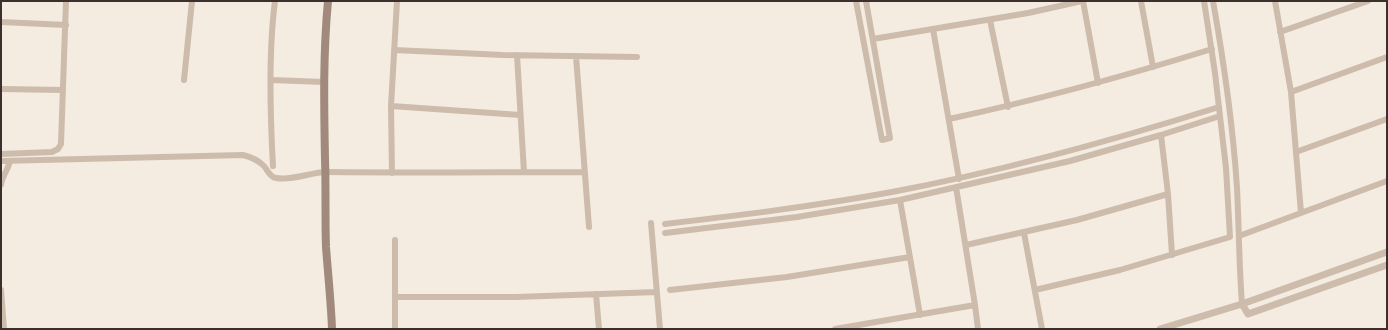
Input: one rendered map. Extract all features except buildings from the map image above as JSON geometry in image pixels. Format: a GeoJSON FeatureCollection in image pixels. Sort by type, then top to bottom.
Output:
{"type":"FeatureCollection","features":[{"type":"Feature","properties":{"kind":"main road"},"geometry":{"type":"LineString","coordinates":[[328,1],[324,82],[325,227],[332,329]]}},
{"type":"Feature","properties":{"kind":"street"},"geometry":{"type":"LineString","coordinates":[[1,154],[52,152],[58,149],[61,142],[66,1]]}},
{"type":"Feature","properties":{"kind":"street"},"geometry":{"type":"LineString","coordinates":[[184,80],[192,1]]}},
{"type":"Feature","properties":{"kind":"street"},"geometry":{"type":"LineString","coordinates":[[273,166],[271,42],[275,1]]}},
{"type":"Feature","properties":{"kind":"street"},"geometry":{"type":"LineString","coordinates":[[392,173],[391,106],[397,1]]}},
{"type":"Feature","properties":{"kind":"street"},"geometry":{"type":"LineString","coordinates":[[856,1],[882,140],[890,138],[867,4],[858,9]]}},
{"type":"Feature","properties":{"kind":"street"},"geometry":{"type":"LineString","coordinates":[[873,39],[990,20],[1083,1],[1098,83]]}},
{"type":"Feature","properties":{"kind":"street"},"geometry":{"type":"LineString","coordinates":[[1141,1],[1153,67]]}},
{"type":"Feature","properties":{"kind":"street"},"geometry":{"type":"LineString","coordinates":[[1035,290],[1100,276],[1230,237],[1226,168],[1212,49],[1204,1]]}},
{"type":"Feature","properties":{"kind":"street"},"geometry":{"type":"LineString","coordinates":[[1213,1],[1225,72],[1231,121],[1237,188],[1242,304],[1248,314],[1387,265]]}},
{"type":"Feature","properties":{"kind":"street"},"geometry":{"type":"LineString","coordinates":[[1275,1],[1291,92],[1301,213]]}},
{"type":"Feature","properties":{"kind":"street"},"geometry":{"type":"LineString","coordinates":[[1280,32],[1368,1]]}},
{"type":"Feature","properties":{"kind":"street"},"geometry":{"type":"LineString","coordinates":[[990,20],[1008,107]]}},
{"type":"Feature","properties":{"kind":"street"},"geometry":{"type":"LineString","coordinates":[[1,22],[66,25]]}},
{"type":"Feature","properties":{"kind":"street"},"geometry":{"type":"LineString","coordinates":[[933,29],[959,179]]}},
{"type":"Feature","properties":{"kind":"street"},"geometry":{"type":"LineString","coordinates":[[949,120],[1008,107],[1098,83],[1212,49]]}},
{"type":"Feature","properties":{"kind":"street"},"geometry":{"type":"LineString","coordinates":[[394,50],[517,55],[637,57]]}},
{"type":"Feature","properties":{"kind":"street"},"geometry":{"type":"LineString","coordinates":[[517,55],[524,172]]}},
{"type":"Feature","properties":{"kind":"street"},"geometry":{"type":"LineString","coordinates":[[576,56],[589,227]]}},
{"type":"Feature","properties":{"kind":"street"},"geometry":{"type":"LineString","coordinates":[[1291,92],[1387,57]]}},
{"type":"Feature","properties":{"kind":"street"},"geometry":{"type":"LineString","coordinates":[[271,80],[324,82]]}},
{"type":"Feature","properties":{"kind":"street"},"geometry":{"type":"LineString","coordinates":[[1,89],[63,90]]}},
{"type":"Feature","properties":{"kind":"street"},"geometry":{"type":"LineString","coordinates":[[391,106],[520,115]]}},
{"type":"Feature","properties":{"kind":"street"},"geometry":{"type":"LineString","coordinates":[[664,224],[809,206],[959,179],[1078,150],[1219,107]]}},
{"type":"Feature","properties":{"kind":"street"},"geometry":{"type":"LineString","coordinates":[[665,234],[797,217],[900,200],[1070,161],[1161,135],[1220,116]]}},
{"type":"Feature","properties":{"kind":"street"},"geometry":{"type":"LineString","coordinates":[[1188,117],[1189,126]]}},
{"type":"Feature","properties":{"kind":"street"},"geometry":{"type":"LineString","coordinates":[[1296,152],[1387,119]]}},
{"type":"Feature","properties":{"kind":"street"},"geometry":{"type":"LineString","coordinates":[[1161,135],[1168,194],[1172,255]]}},
{"type":"Feature","properties":{"kind":"street"},"geometry":{"type":"LineString","coordinates":[[1,161],[238,155],[248,156],[257,160],[264,166],[271,176],[276,178],[294,178],[325,172],[585,172]]}},
{"type":"Feature","properties":{"kind":"street"},"geometry":{"type":"LineString","coordinates":[[1,180],[10,161]]}},
{"type":"Feature","properties":{"kind":"street"},"geometry":{"type":"LineString","coordinates":[[1239,236],[1387,181]]}},
{"type":"Feature","properties":{"kind":"street"},"geometry":{"type":"LineString","coordinates":[[956,187],[976,305],[978,329]]}},
{"type":"Feature","properties":{"kind":"street"},"geometry":{"type":"LineString","coordinates":[[966,246],[1091,217],[1168,194]]}},
{"type":"Feature","properties":{"kind":"street"},"geometry":{"type":"LineString","coordinates":[[900,200],[920,315]]}},
{"type":"Feature","properties":{"kind":"street"},"geometry":{"type":"LineString","coordinates":[[692,220],[693,230]]}},
{"type":"Feature","properties":{"kind":"street"},"geometry":{"type":"LineString","coordinates":[[651,223],[660,329]]}},
{"type":"Feature","properties":{"kind":"street"},"geometry":{"type":"LineString","coordinates":[[1024,233],[1042,329]]}},
{"type":"Feature","properties":{"kind":"street"},"geometry":{"type":"LineString","coordinates":[[395,240],[395,329]]}},
{"type":"Feature","properties":{"kind":"street"},"geometry":{"type":"LineString","coordinates":[[1160,329],[1242,304],[1387,252]]}},
{"type":"Feature","properties":{"kind":"street"},"geometry":{"type":"LineString","coordinates":[[670,290],[787,277],[910,257]]}},
{"type":"Feature","properties":{"kind":"street"},"geometry":{"type":"LineString","coordinates":[[1,290],[4,329]]}},
{"type":"Feature","properties":{"kind":"street"},"geometry":{"type":"LineString","coordinates":[[395,298],[657,292]]}},
{"type":"Feature","properties":{"kind":"street"},"geometry":{"type":"LineString","coordinates":[[596,294],[599,329]]}},
{"type":"Feature","properties":{"kind":"street"},"geometry":{"type":"LineString","coordinates":[[835,329],[976,305]]}}]}
